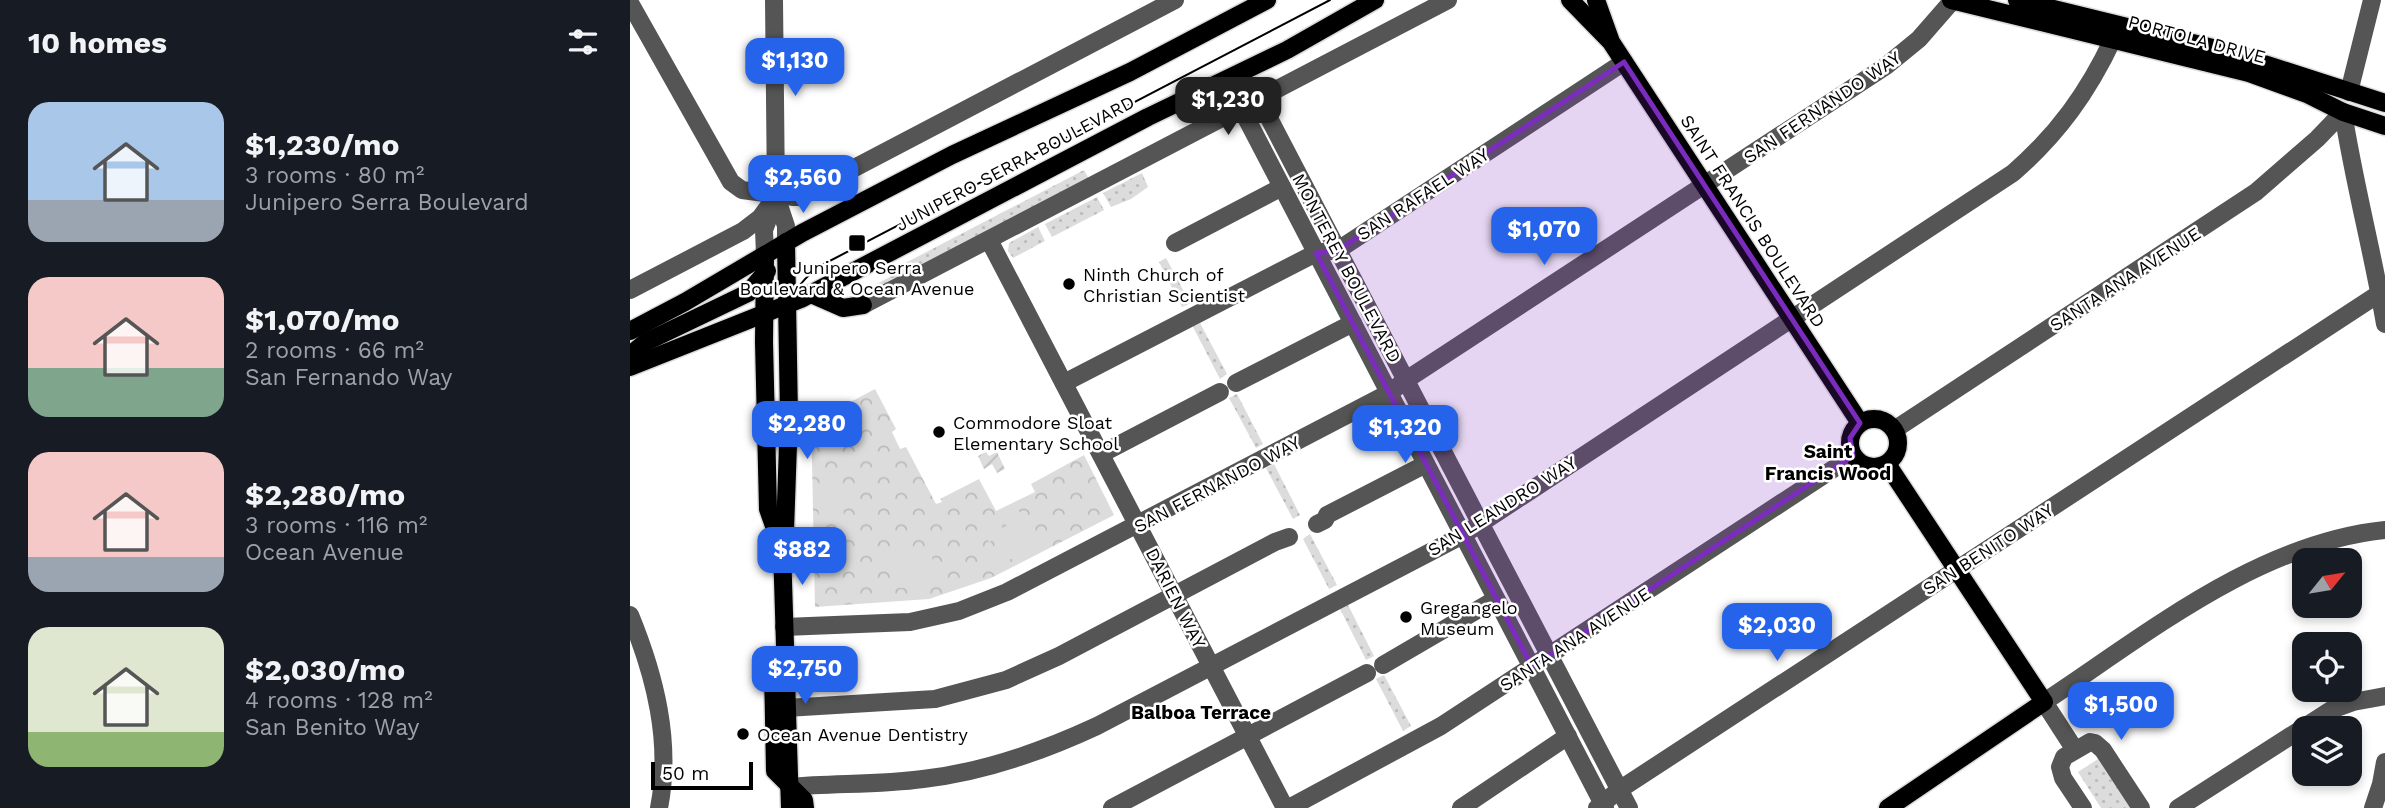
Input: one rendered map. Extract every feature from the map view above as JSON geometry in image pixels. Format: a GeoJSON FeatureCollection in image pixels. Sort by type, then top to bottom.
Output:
{"type":"FeatureCollection","features":[{"type":"Feature","properties":{"kind":"main road","name":"JUNIPERO SERRA BOULEVARD"},"geometry":{"type":"LineString","coordinates":[[630,331],[786,242],[965,148],[1130,72],[1267,0]]}},
{"type":"Feature","properties":{"kind":"main road","name":"JUNIPERO SERRA BOULEVARD"},"geometry":{"type":"LineString","coordinates":[[630,367],[811,294],[1147,117],[1287,50],[1376,0]]}},
{"type":"Feature","properties":{"kind":"main road","name":"SAINT FRANCIS BOULEVARD"},"geometry":{"type":"LineString","coordinates":[[1570,0],[1611,43],[1860,423]]}},
{"type":"Feature","properties":{"kind":"main road","name":"SAINT FRANCIS BOULEVARD"},"geometry":{"type":"LineString","coordinates":[[1596,0],[1611,43]]}},
{"type":"Feature","properties":{"kind":"main road","name":"PORTOLA DRIVE"},"geometry":{"type":"LineString","coordinates":[[1952,0],[2249,73],[2307,94],[2343,112],[2385,126]]}},
{"type":"Feature","properties":{"kind":"main road","name":"PORTOLA DRIVE"},"geometry":{"type":"LineString","coordinates":[[2017,0],[2221,50],[2296,72],[2385,103]]}},
{"type":"Feature","properties":{"kind":"main road"},"geometry":{"type":"LineString","coordinates":[[2343,112],[2349,92]]}},
{"type":"Feature","properties":{"kind":"main road"},"geometry":{"type":"LineString","coordinates":[[630,355],[646,342],[748,293],[786,242]]}},
{"type":"Feature","properties":{"kind":"main road"},"geometry":{"type":"LineString","coordinates":[[786,242],[789,441],[782,548],[790,808]]}},
{"type":"Feature","properties":{"kind":"main road"},"geometry":{"type":"LineString","coordinates":[[765,255],[768,509],[782,548]]}},
{"type":"Feature","properties":{"kind":"main road"},"geometry":{"type":"LineString","coordinates":[[811,294],[843,309],[854,309],[863,305]]}},
{"type":"Feature","properties":{"kind":"main road"},"geometry":{"type":"LineString","coordinates":[[1879,419],[1894,430],[1898,448],[1887,464],[1869,467],[1853,456],[1850,438],[1860,423],[1879,419]]}},
{"type":"Feature","properties":{"kind":"main road"},"geometry":{"type":"LineString","coordinates":[[1887,464],[2044,702],[1888,808]]}},
{"type":"Feature","properties":{"kind":"main road"},"geometry":{"type":"LineString","coordinates":[[784,628],[774,642],[775,772],[804,800],[805,808]]}},
{"type":"Feature","properties":{"kind":"street"},"geometry":{"type":"LineString","coordinates":[[774,0],[776,196],[786,226],[786,242]]}},
{"type":"Feature","properties":{"kind":"street"},"geometry":{"type":"LineString","coordinates":[[630,3],[731,183],[742,190],[799,197],[1175,0]]}},
{"type":"Feature","properties":{"kind":"street"},"geometry":{"type":"LineString","coordinates":[[863,305],[1448,0]]}},
{"type":"Feature","properties":{"kind":"street","name":"SAN FERNANDO WAY"},"geometry":{"type":"LineString","coordinates":[[784,628],[910,622],[959,611],[1007,592],[1389,393],[1895,60],[1919,39],[1952,0]]}},
{"type":"Feature","properties":{"kind":"street"},"geometry":{"type":"LineString","coordinates":[[2349,92],[2372,0]]}},
{"type":"Feature","properties":{"kind":"street","name":"SAN LEANDRO WAY"},"geometry":{"type":"LineString","coordinates":[[789,787],[923,779],[999,764],[1074,737],[1463,535],[2013,173],[2055,134],[2073,111],[2089,87],[2113,39]]}},
{"type":"Feature","properties":{"kind":"street","name":"SAN RAFAEL WAY"},"geometry":{"type":"LineString","coordinates":[[1064,383],[1316,253],[1338,250],[1624,62]]}},
{"type":"Feature","properties":{"kind":"street","name":"MONTEREY BOULEVARD"},"geometry":{"type":"LineString","coordinates":[[1259,99],[1629,808]]}},
{"type":"Feature","properties":{"kind":"street","name":"MONTEREY BOULEVARD"},"geometry":{"type":"LineString","coordinates":[[1241,108],[1568,736],[1602,807]]}},
{"type":"Feature","properties":{"kind":"street"},"geometry":{"type":"LineString","coordinates":[[2343,112],[2385,324]]}},
{"type":"Feature","properties":{"kind":"street","name":"SANTA ANA AVENUE"},"geometry":{"type":"LineString","coordinates":[[1894,430],[2256,192],[2317,139],[2343,112]]}},
{"type":"Feature","properties":{"kind":"street"},"geometry":{"type":"LineString","coordinates":[[1175,243],[1282,187]]}},
{"type":"Feature","properties":{"kind":"street"},"geometry":{"type":"LineString","coordinates":[[765,255],[764,230],[776,196]]}},
{"type":"Feature","properties":{"kind":"street"},"geometry":{"type":"LineString","coordinates":[[630,290],[743,231],[760,218],[776,196]]}},
{"type":"Feature","properties":{"kind":"street","name":"DARIEN WAY"},"geometry":{"type":"LineString","coordinates":[[989,240],[1287,808]]}},
{"type":"Feature","properties":{"kind":"street","name":"SAN BENITO WAY"},"geometry":{"type":"LineString","coordinates":[[1602,807],[1619,789],[2380,293]]}},
{"type":"Feature","properties":{"kind":"street"},"geometry":{"type":"LineString","coordinates":[[1237,383],[1353,323]]}},
{"type":"Feature","properties":{"kind":"street"},"geometry":{"type":"LineString","coordinates":[[1101,454],[1220,392]]}},
{"type":"Feature","properties":{"kind":"street","name":"SANTA ANA AVENUE"},"geometry":{"type":"LineString","coordinates":[[1287,808],[1419,740],[1853,456]]}},
{"type":"Feature","properties":{"kind":"street"},"geometry":{"type":"LineString","coordinates":[[1317,524],[1325,520],[1327,515],[1426,464]]}},
{"type":"Feature","properties":{"kind":"street"},"geometry":{"type":"LineString","coordinates":[[2075,750],[2044,702],[2197,601],[2247,572],[2286,555],[2338,538],[2385,530]]}},
{"type":"Feature","properties":{"kind":"street"},"geometry":{"type":"LineString","coordinates":[[786,708],[914,702],[977,689],[1041,665],[1289,537]]}},
{"type":"Feature","properties":{"kind":"street"},"geometry":{"type":"LineString","coordinates":[[1384,664],[1496,599]]}},
{"type":"Feature","properties":{"kind":"street"},"geometry":{"type":"LineString","coordinates":[[630,615],[645,653],[659,703],[664,755],[663,790],[659,808]]}},
{"type":"Feature","properties":{"kind":"street"},"geometry":{"type":"LineString","coordinates":[[1112,808],[1367,673]]}},
{"type":"Feature","properties":{"kind":"street"},"geometry":{"type":"LineString","coordinates":[[2178,808],[2331,710],[2353,702],[2385,696]]}},
{"type":"Feature","properties":{"kind":"street"},"geometry":{"type":"LineString","coordinates":[[1461,808],[1568,736]]}},
{"type":"Feature","properties":{"kind":"street"},"geometry":{"type":"LineString","coordinates":[[2083,808],[2060,772],[2061,761],[2090,742],[2099,746],[2141,808]]}},
{"type":"Feature","properties":{"kind":"street"},"geometry":{"type":"LineString","coordinates":[[2373,808],[2385,762]]}},
{"type":"Feature","properties":{"kind":"street"},"geometry":{"type":"LineString","coordinates":[[2381,784],[2381,808]]}},
{"type":"Feature","properties":{"kind":"highlighted area"},"geometry":{"type":"Polygon","coordinates":[[[1624,62],[1860,423],[1850,438],[1853,456],[1532,667],[1316,253],[1338,250],[1624,62]]]}},
{"type":"Feature","properties":{"kind":"green space"},"geometry":{"type":"Polygon","coordinates":[[[1084,170],[1089,179],[860,298],[857,294],[890,277],[888,272],[1084,170]]]}},
{"type":"Feature","properties":{"kind":"green space"},"geometry":{"type":"Polygon","coordinates":[[[1142,173],[1148,187],[1131,199],[1111,207],[1103,193],[1142,173]]]}},
{"type":"Feature","properties":{"kind":"green space"},"geometry":{"type":"Polygon","coordinates":[[[1097,197],[1104,210],[1052,237],[1045,224],[1097,197]]]}},
{"type":"Feature","properties":{"kind":"green space"},"geometry":{"type":"Polygon","coordinates":[[[1038,227],[1045,241],[1013,258],[1008,251],[1009,243],[1038,227]]]}},
{"type":"Feature","properties":{"kind":"green space"},"geometry":{"type":"Polygon","coordinates":[[[1166,258],[1190,303],[1182,307],[1159,262],[1166,258]]]}},
{"type":"Feature","properties":{"kind":"green space"},"geometry":{"type":"Polygon","coordinates":[[[1200,323],[1227,374],[1220,379],[1193,327],[1200,323]]]}},
{"type":"Feature","properties":{"kind":"green space"},"geometry":{"type":"Polygon","coordinates":[[[875,389],[896,429],[892,432],[900,449],[906,447],[936,504],[942,502],[940,499],[979,479],[996,511],[1035,492],[1031,484],[1084,455],[1114,515],[991,578],[929,599],[815,607],[811,413],[830,413],[875,389]]]}},
{"type":"Feature","properties":{"kind":"green space"},"geometry":{"type":"Polygon","coordinates":[[[1237,394],[1263,444],[1256,448],[1229,398],[1237,394]]]}},
{"type":"Feature","properties":{"kind":"green space"},"geometry":{"type":"Polygon","coordinates":[[[986,452],[989,456],[997,452],[1005,469],[997,473],[992,464],[984,469],[978,456],[986,452]]]}},
{"type":"Feature","properties":{"kind":"green space"},"geometry":{"type":"Polygon","coordinates":[[[1274,464],[1300,515],[1293,519],[1266,468],[1274,464]]]}},
{"type":"Feature","properties":{"kind":"green space"},"geometry":{"type":"Polygon","coordinates":[[[818,487],[843,487],[844,523],[819,524],[818,487]]]}},
{"type":"Feature","properties":{"kind":"green space"},"geometry":{"type":"Polygon","coordinates":[[[1017,507],[1026,524],[1010,532],[1001,516],[1017,507]]]}},
{"type":"Feature","properties":{"kind":"green space"},"geometry":{"type":"Polygon","coordinates":[[[997,518],[1006,534],[989,542],[981,526],[997,518]]]}},
{"type":"Feature","properties":{"kind":"green space"},"geometry":{"type":"Polygon","coordinates":[[[819,529],[844,529],[845,566],[820,567],[819,529]]]}},
{"type":"Feature","properties":{"kind":"green space"},"geometry":{"type":"Polygon","coordinates":[[[1028,529],[1037,545],[1021,554],[1012,537],[1028,529]]]}},
{"type":"Feature","properties":{"kind":"green space"},"geometry":{"type":"Polygon","coordinates":[[[1310,534],[1337,585],[1329,589],[1303,539],[1310,534]]]}},
{"type":"Feature","properties":{"kind":"green space"},"geometry":{"type":"Polygon","coordinates":[[[1008,539],[1017,556],[1001,564],[992,547],[1008,539]]]}},
{"type":"Feature","properties":{"kind":"green space"},"geometry":{"type":"Polygon","coordinates":[[[932,549],[933,587],[892,588],[891,550],[932,549]]]}},
{"type":"Feature","properties":{"kind":"green space"},"geometry":{"type":"Polygon","coordinates":[[[1348,605],[1374,656],[1366,660],[1340,609],[1348,605]]]}},
{"type":"Feature","properties":{"kind":"green space"},"geometry":{"type":"Polygon","coordinates":[[[1384,675],[1411,726],[1403,731],[1376,679],[1384,675]]]}},
{"type":"Feature","properties":{"kind":"green space"},"geometry":{"type":"Polygon","coordinates":[[[2098,759],[2131,808],[2101,808],[2078,772],[2098,759]]]}},
{"type":"Feature","properties":{"kind":"tram line"},"geometry":{"type":"LineString","coordinates":[[794,808],[784,503],[782,333],[793,294],[805,279],[822,265],[1330,0]]}},
{"type":"Feature","properties":{"kind":"place","name":"Junipero Serra Boulevard & Ocean Avenue"},"geometry":{"type":"Point","coordinates":[857,243]}},
{"type":"Feature","properties":{"kind":"place","name":"Ninth Church of Christian Scientist"},"geometry":{"type":"Point","coordinates":[1069,284]}},
{"type":"Feature","properties":{"kind":"place","name":"Commodore Sloat Elementary School"},"geometry":{"type":"Point","coordinates":[939,432]}},
{"type":"Feature","properties":{"kind":"place","name":"Gregangelo Museum"},"geometry":{"type":"Point","coordinates":[1406,617]}},
{"type":"Feature","properties":{"kind":"place","name":"Ocean Avenue Dentistry"},"geometry":{"type":"Point","coordinates":[743,734]}},
{"type":"Feature","properties":{"kind":"district","name":"Saint Francis Wood"},"geometry":{"type":"Point","coordinates":[1828,462]}},
{"type":"Feature","properties":{"kind":"district","name":"Balboa Terrace"},"geometry":{"type":"Point","coordinates":[1201,712]}}]}
